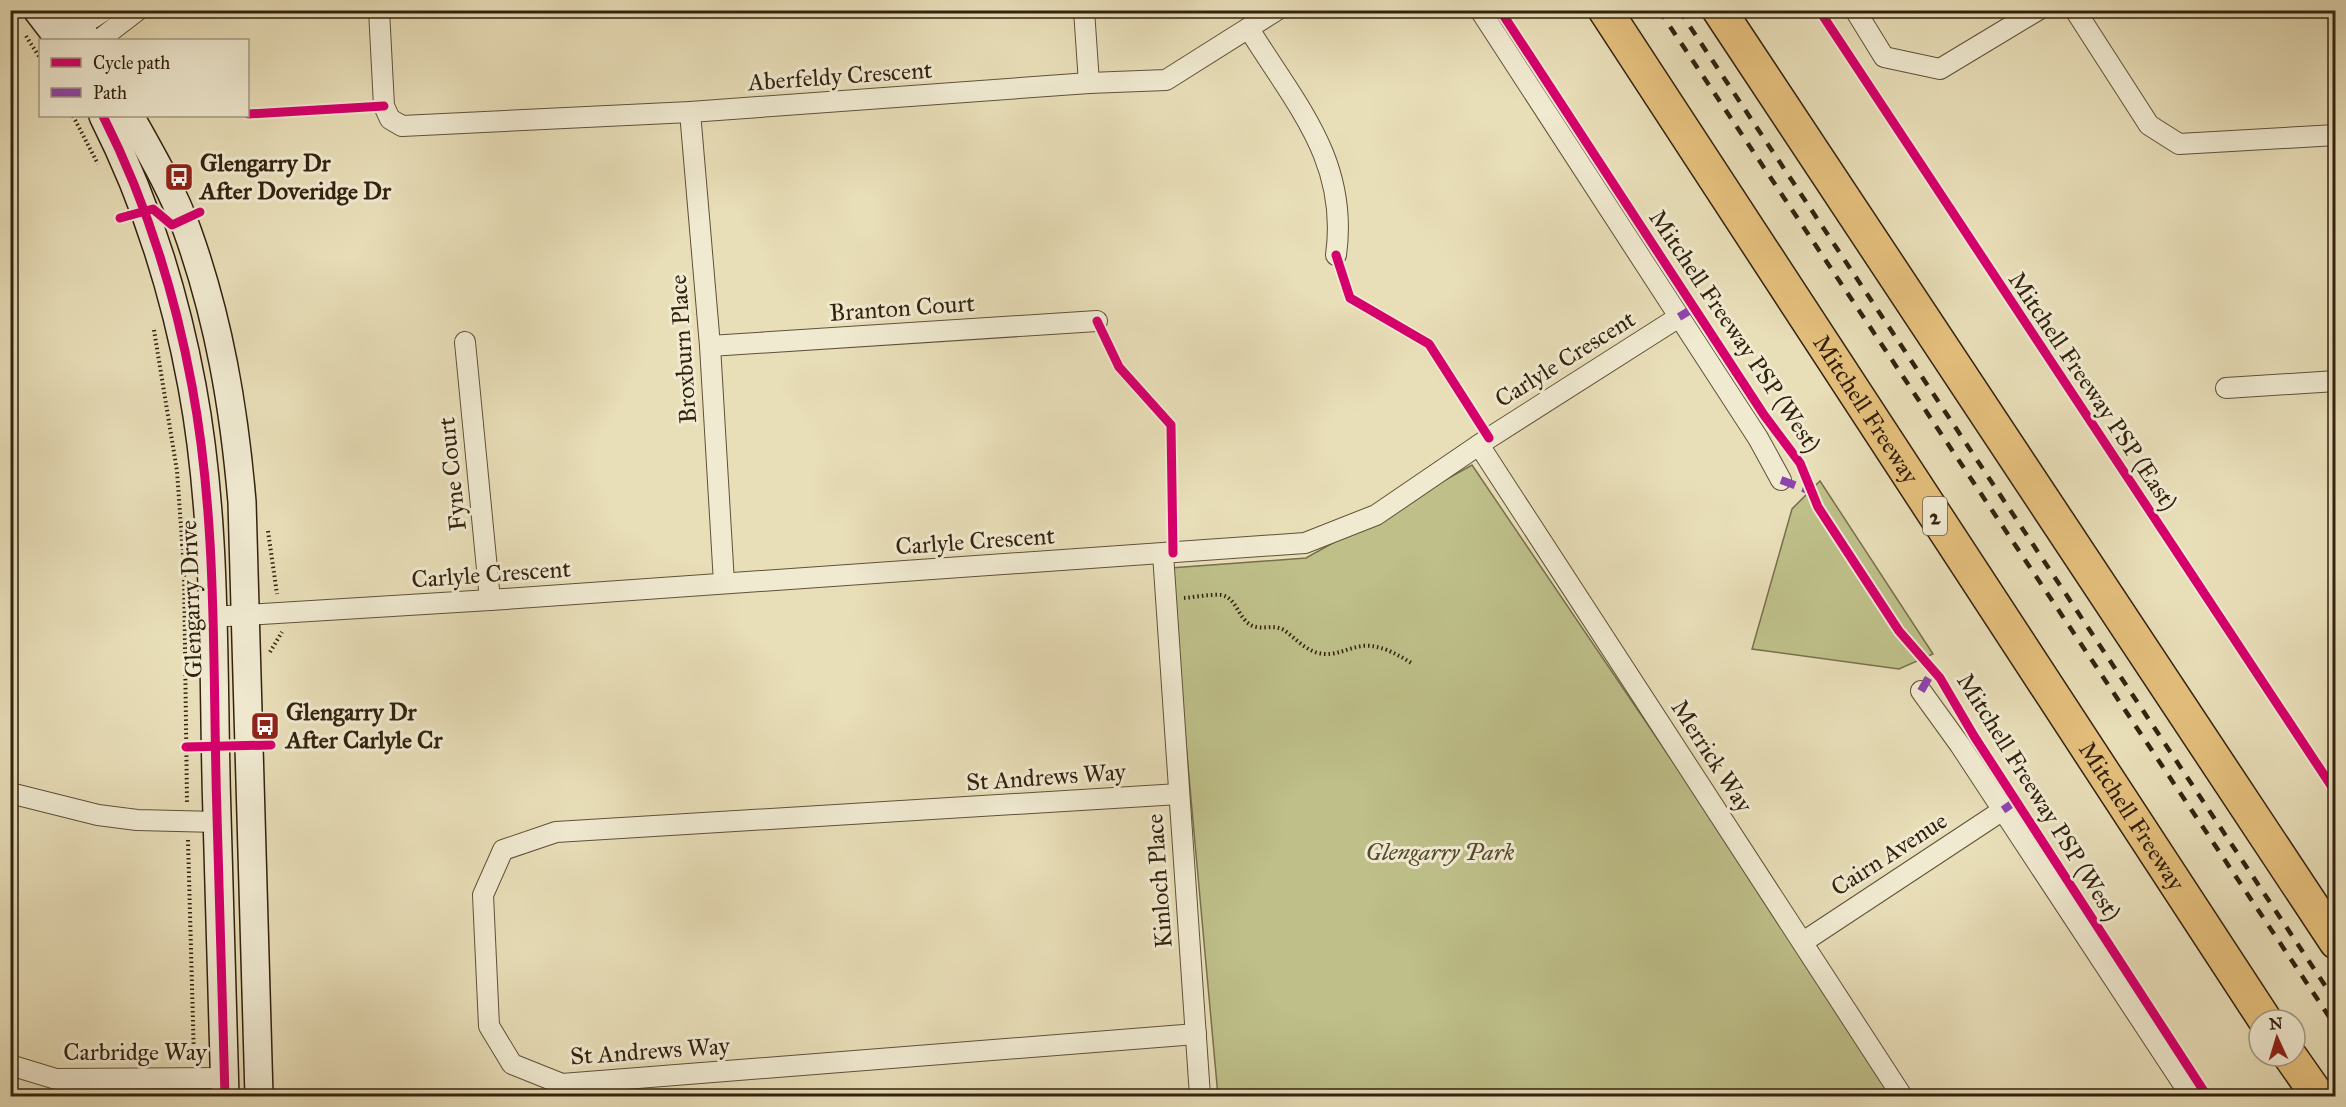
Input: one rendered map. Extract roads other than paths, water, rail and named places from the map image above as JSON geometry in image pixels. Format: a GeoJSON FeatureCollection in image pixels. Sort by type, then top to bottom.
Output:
{"type":"FeatureCollection","features":[{"type":"Feature","properties":{"kind":"highway","name":"Mitchell Freeway"},"geometry":{"type":"LineString","coordinates":[[1605,10],[2257,1008]]}},
{"type":"Feature","properties":{"kind":"highway"},"geometry":{"type":"LineString","coordinates":[[1719,10],[2336,942]]}},
{"type":"Feature","properties":{"kind":"highway"},"geometry":{"type":"LineString","coordinates":[[2298,1068],[2318,1096]]}},
{"type":"Feature","properties":{"kind":"main road"},"geometry":{"type":"LineString","coordinates":[[37,10],[75,33]]}},
{"type":"Feature","properties":{"kind":"main road","name":"Glengarry Drive"},"geometry":{"type":"LineString","coordinates":[[103,117],[154,246],[173,303],[192,386],[205,485],[212,617],[225,1087]]}},
{"type":"Feature","properties":{"kind":"main road"},"geometry":{"type":"LineString","coordinates":[[131,117],[187,229],[210,302],[226,367],[235,423],[242,502],[260,1096]]}},
{"type":"Feature","properties":{"kind":"street"},"geometry":{"type":"LineString","coordinates":[[75,33],[105,10]]}},
{"type":"Feature","properties":{"kind":"street"},"geometry":{"type":"LineString","coordinates":[[75,33],[138,10]]}},
{"type":"Feature","properties":{"kind":"street","name":"Aberfeldy Crescent"},"geometry":{"type":"LineString","coordinates":[[379,10],[384,106],[390,118],[402,126],[690,112],[1089,83],[1166,80],[1276,10]]}},
{"type":"Feature","properties":{"kind":"street"},"geometry":{"type":"LineString","coordinates":[[1084,10],[1089,83]]}},
{"type":"Feature","properties":{"kind":"street"},"geometry":{"type":"LineString","coordinates":[[1480,10],[1758,438],[1781,480]]}},
{"type":"Feature","properties":{"kind":"street"},"geometry":{"type":"LineString","coordinates":[[1855,10],[1884,57],[1940,69],[2038,10]]}},
{"type":"Feature","properties":{"kind":"street"},"geometry":{"type":"LineString","coordinates":[[2075,10],[2149,125],[2179,144],[2336,135]]}},
{"type":"Feature","properties":{"kind":"street"},"geometry":{"type":"LineString","coordinates":[[1249,29],[1315,134],[1330,166],[1339,210],[1336,255]]}},
{"type":"Feature","properties":{"kind":"street","name":"Broxburn Place"},"geometry":{"type":"LineString","coordinates":[[690,112],[710,346],[724,583]]}},
{"type":"Feature","properties":{"kind":"street","name":"Carlyle Crescent"},"geometry":{"type":"LineString","coordinates":[[212,617],[490,600],[1305,543],[1376,514],[1679,317]]}},
{"type":"Feature","properties":{"kind":"street","name":"Branton Court"},"geometry":{"type":"LineString","coordinates":[[710,346],[1097,321]]}},
{"type":"Feature","properties":{"kind":"street","name":"Fyne Court"},"geometry":{"type":"LineString","coordinates":[[465,342],[490,600]]}},
{"type":"Feature","properties":{"kind":"street"},"geometry":{"type":"LineString","coordinates":[[2226,388],[2336,381]]}},
{"type":"Feature","properties":{"kind":"street","name":"Merrick Way"},"geometry":{"type":"LineString","coordinates":[[1479,445],[1902,1096]]}},
{"type":"Feature","properties":{"kind":"street","name":"Kinloch Place"},"geometry":{"type":"LineString","coordinates":[[1163,554],[1200,1096]]}},
{"type":"Feature","properties":{"kind":"street"},"geometry":{"type":"LineString","coordinates":[[1922,691],[2191,1096]]}},
{"type":"Feature","properties":{"kind":"street"},"geometry":{"type":"LineString","coordinates":[[10,793],[98,815],[137,820],[217,822]]}},
{"type":"Feature","properties":{"kind":"street","name":"St Andrews Way"},"geometry":{"type":"LineString","coordinates":[[1179,794],[556,832],[503,850],[483,895],[489,1026],[512,1064],[562,1084],[1196,1034]]}},
{"type":"Feature","properties":{"kind":"street","name":"Cairn Avenue"},"geometry":{"type":"LineString","coordinates":[[1803,942],[2003,810]]}},
{"type":"Feature","properties":{"kind":"street","name":"Carbridge Way"},"geometry":{"type":"LineString","coordinates":[[10,1065],[56,1079],[225,1087]]}},
{"type":"Feature","properties":{"kind":"railway"},"geometry":{"type":"LineString","coordinates":[[1659,10],[2336,1027]]}},
{"type":"Feature","properties":{"kind":"railway"},"geometry":{"type":"LineString","coordinates":[[1679,10],[2336,1002]]}},
{"type":"Feature","properties":{"kind":"place","name":"Glengarry Dr After Doveridge Dr"},"geometry":{"type":"Point","coordinates":[179,177]}},
{"type":"Feature","properties":{"kind":"place","name":"Glengarry Dr After Carlyle Cr"},"geometry":{"type":"Point","coordinates":[265,726]}},
{"type":"Feature","properties":{"kind":"park label","name":"Glengarry Park"},"geometry":{"type":"Point","coordinates":[1440,852]}}]}
